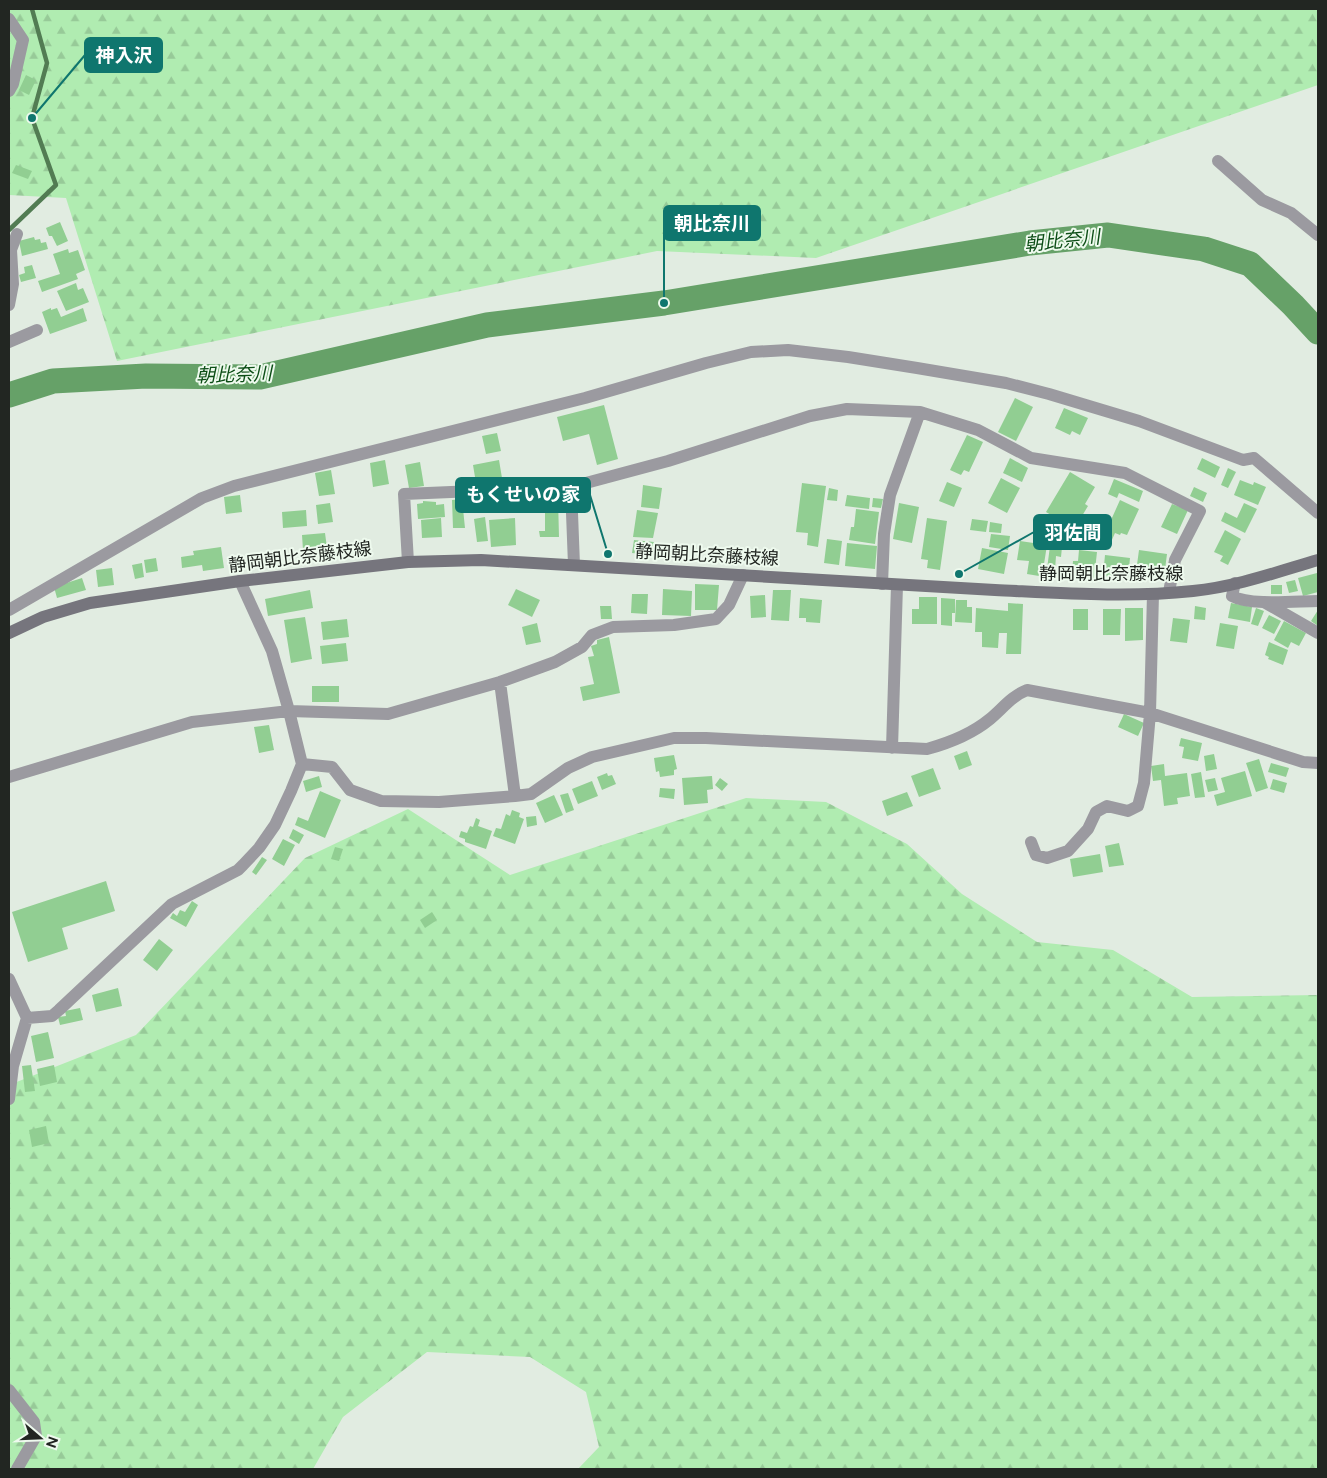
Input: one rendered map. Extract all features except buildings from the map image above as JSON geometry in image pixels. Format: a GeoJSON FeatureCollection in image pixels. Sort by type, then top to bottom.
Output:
{"type":"FeatureCollection","features":[{"type":"Feature","properties":{"kind":"main road","name":"静岡朝比奈藤枝線"},"geometry":{"type":"LineString","coordinates":[[9,633],[43,617],[90,604],[240,581],[408,562],[481,560],[743,574],[897,585],[1059,593],[1153,594],[1194,591],[1235,583],[1318,560]]}},
{"type":"Feature","properties":{"kind":"street"},"geometry":{"type":"LineString","coordinates":[[9,20],[23,40],[13,84],[9,91]]}},
{"type":"Feature","properties":{"kind":"street"},"geometry":{"type":"LineString","coordinates":[[1218,161],[1262,200],[1291,213],[1318,235]]}},
{"type":"Feature","properties":{"kind":"street"},"geometry":{"type":"LineString","coordinates":[[9,304],[13,284],[11,250],[17,234]]}},
{"type":"Feature","properties":{"kind":"street"},"geometry":{"type":"LineString","coordinates":[[9,342],[36,330]]}},
{"type":"Feature","properties":{"kind":"street"},"geometry":{"type":"LineString","coordinates":[[9,610],[202,498],[234,486],[585,398],[706,362],[751,352],[788,350],[848,357],[1006,383],[1049,394],[1139,420],[1243,460],[1254,458],[1318,513]]}},
{"type":"Feature","properties":{"kind":"street"},"geometry":{"type":"LineString","coordinates":[[408,562],[404,494],[571,487],[668,461],[810,416],[847,409],[920,412],[978,430],[1031,458],[1125,473],[1200,512],[1175,560],[1169,592]]}},
{"type":"Feature","properties":{"kind":"street"},"geometry":{"type":"LineString","coordinates":[[882,584],[884,534],[890,495],[920,412]]}},
{"type":"Feature","properties":{"kind":"street"},"geometry":{"type":"LineString","coordinates":[[571,487],[574,565]]}},
{"type":"Feature","properties":{"kind":"street"},"geometry":{"type":"LineString","coordinates":[[9,778],[192,722],[289,711],[388,714],[500,682],[555,662],[582,647],[592,635],[613,627],[674,625],[716,619],[729,605],[743,574]]}},
{"type":"Feature","properties":{"kind":"street"},"geometry":{"type":"LineString","coordinates":[[27,1018],[52,1016],[172,904],[238,870],[276,825],[302,764],[272,652],[240,581]]}},
{"type":"Feature","properties":{"kind":"street"},"geometry":{"type":"LineString","coordinates":[[1235,583],[1232,596],[1238,599],[1318,602]]}},
{"type":"Feature","properties":{"kind":"street"},"geometry":{"type":"LineString","coordinates":[[892,748],[897,585]]}},
{"type":"Feature","properties":{"kind":"street"},"geometry":{"type":"LineString","coordinates":[[1031,842],[1036,855],[1047,858],[1068,851],[1088,828],[1096,812],[1107,806],[1128,811],[1138,806],[1144,783],[1150,713],[1153,594]]}},
{"type":"Feature","properties":{"kind":"street"},"geometry":{"type":"LineString","coordinates":[[1262,601],[1318,632]]}},
{"type":"Feature","properties":{"kind":"street"},"geometry":{"type":"LineString","coordinates":[[500,682],[515,796]]}},
{"type":"Feature","properties":{"kind":"street"},"geometry":{"type":"LineString","coordinates":[[302,764],[332,767],[350,790],[381,801],[439,802],[515,796],[532,794],[568,768],[592,757],[674,738],[927,749],[945,744],[989,720],[1016,694],[1027,690],[1150,713],[1295,760],[1318,763]]}},
{"type":"Feature","properties":{"kind":"street"},"geometry":{"type":"LineString","coordinates":[[9,979],[27,1018],[13,1066],[9,1099]]}},
{"type":"Feature","properties":{"kind":"street"},"geometry":{"type":"LineString","coordinates":[[9,1390],[34,1422],[36,1436],[17,1469]]}},
{"type":"Feature","properties":{"kind":"green space"},"geometry":{"type":"Polygon","coordinates":[[[9,9],[1318,9],[1318,85],[816,258],[657,251],[117,361],[66,198],[9,195],[9,9]]]}},
{"type":"Feature","properties":{"kind":"green space"},"geometry":{"type":"Polygon","coordinates":[[[746,798],[826,802],[907,844],[962,894],[1037,942],[1113,950],[1192,997],[1318,995],[1318,1469],[578,1469],[599,1447],[586,1392],[530,1357],[427,1352],[343,1417],[313,1469],[9,1469],[9,1085],[136,1035],[305,858],[408,809],[510,875],[746,798]]]}},
{"type":"Feature","properties":{"kind":"waterway"},"geometry":{"type":"LineString","coordinates":[[9,230],[56,185],[32,118],[47,63],[32,9]]}},
{"type":"Feature","properties":{"kind":"waterway","name":"朝比奈川"},"geometry":{"type":"LineString","coordinates":[[9,395],[53,381],[146,376],[260,377],[487,325],[664,303],[1030,243],[1108,235],[1204,249],[1250,264],[1318,332]]}},
{"type":"Feature","properties":{"kind":"place","name":"神入沢"},"geometry":{"type":"Point","coordinates":[32,118]}},
{"type":"Feature","properties":{"kind":"place","name":"朝比奈川"},"geometry":{"type":"Point","coordinates":[664,303]}},
{"type":"Feature","properties":{"kind":"place","name":"もくせいの家"},"geometry":{"type":"Point","coordinates":[608,554]}},
{"type":"Feature","properties":{"kind":"place","name":"羽佐間"},"geometry":{"type":"Point","coordinates":[959,574]}}]}
